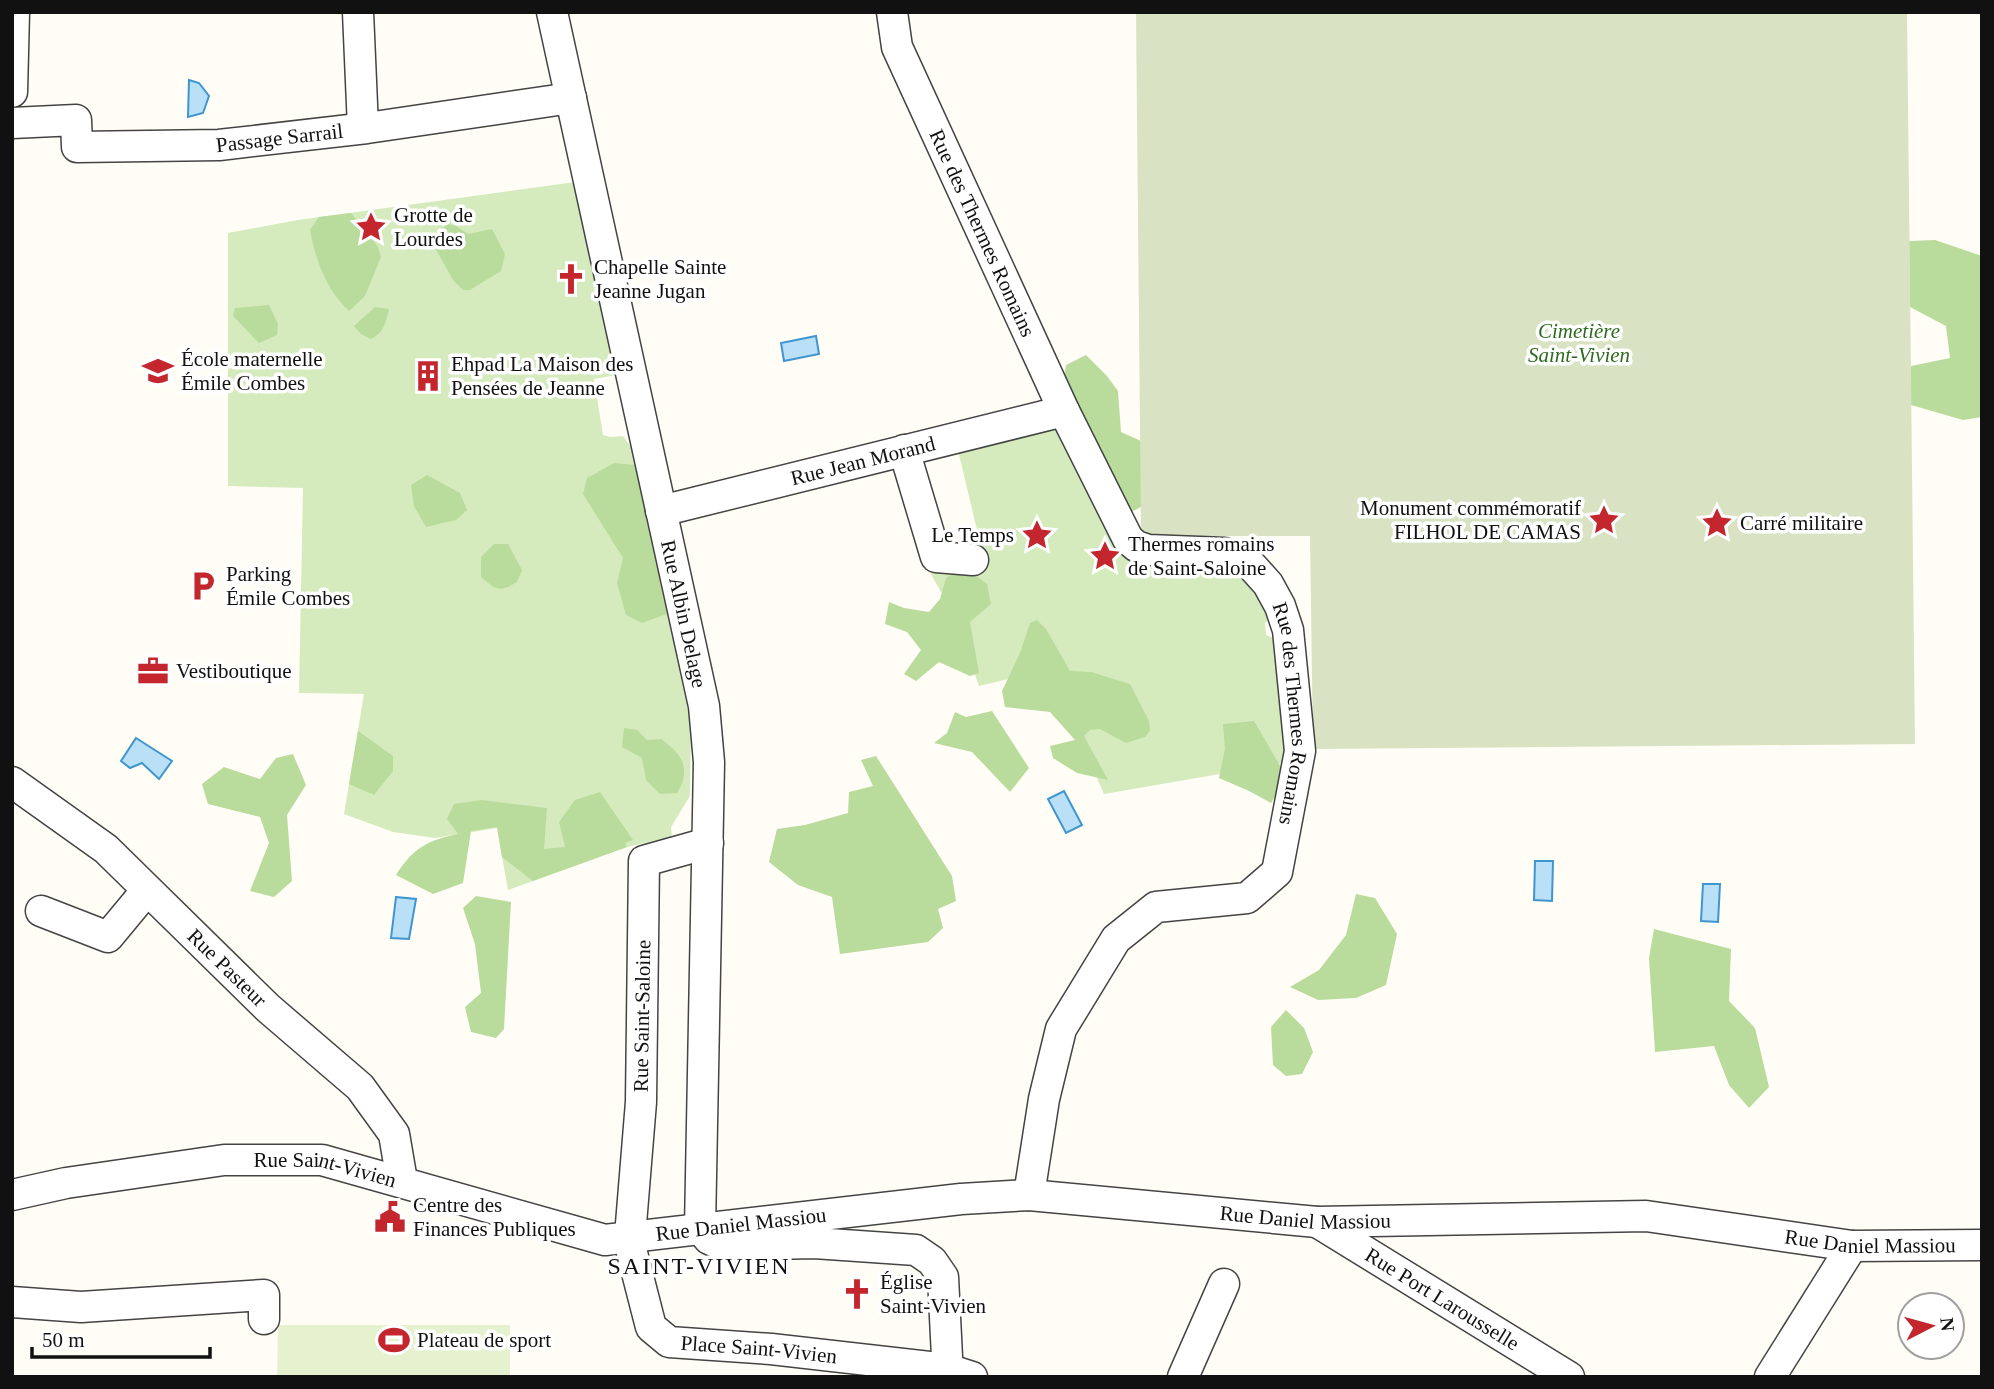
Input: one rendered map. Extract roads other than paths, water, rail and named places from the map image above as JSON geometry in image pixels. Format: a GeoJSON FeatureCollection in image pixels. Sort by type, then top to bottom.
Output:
{"type":"FeatureCollection","features":[{"type":"Feature","properties":{"kind":"street"},"geometry":{"type":"LineString","coordinates":[[12,92],[14,12]]}},
{"type":"Feature","properties":{"kind":"street"},"geometry":{"type":"LineString","coordinates":[[358,12],[363,128]]}},
{"type":"Feature","properties":{"kind":"street","name":"Rue Albin Delage"},"geometry":{"type":"LineString","coordinates":[[552,12],[704,706],[709,762],[700,1228]]}},
{"type":"Feature","properties":{"kind":"street","name":"Rue des Thermes Romains"},"geometry":{"type":"LineString","coordinates":[[892,12],[897,47],[1064,411],[1131,543],[1148,550],[1224,553],[1250,564],[1268,583],[1288,630],[1300,751],[1277,872],[1247,898],[1156,907],[1116,939],[1061,1029],[1044,1099],[1029,1195]]}},
{"type":"Feature","properties":{"kind":"street","name":"Passage Sarrail"},"geometry":{"type":"LineString","coordinates":[[12,123],[76,120],[77,147],[219,145],[363,128],[571,98]]}},
{"type":"Feature","properties":{"kind":"street","name":"Rue Jean Morand"},"geometry":{"type":"LineString","coordinates":[[661,511],[1064,411]]}},
{"type":"Feature","properties":{"kind":"street"},"geometry":{"type":"LineString","coordinates":[[904,450],[936,557],[973,560]]}},
{"type":"Feature","properties":{"kind":"street","name":"Rue Pasteur"},"geometry":{"type":"LineString","coordinates":[[12,782],[106,849],[268,1008],[360,1087],[394,1134],[402,1181]]}},
{"type":"Feature","properties":{"kind":"street","name":"Rue Saint-Saloine"},"geometry":{"type":"LineString","coordinates":[[630,1236],[641,1102],[644,861],[708,844]]}},
{"type":"Feature","properties":{"kind":"street"},"geometry":{"type":"LineString","coordinates":[[41,911],[108,937],[148,890]]}},
{"type":"Feature","properties":{"kind":"street","name":"Rue Saint-Vivien"},"geometry":{"type":"LineString","coordinates":[[12,1195],[66,1183],[224,1160],[322,1160],[605,1240],[630,1236]]}},
{"type":"Feature","properties":{"kind":"street","name":"Rue Daniel Massiou"},"geometry":{"type":"LineString","coordinates":[[630,1236],[961,1199],[1029,1195],[1317,1222],[1646,1216],[1852,1246],[1982,1245]]}},
{"type":"Feature","properties":{"kind":"street","name":"Rue Port Larousselle"},"geometry":{"type":"LineString","coordinates":[[1317,1222],[1569,1377]]}},
{"type":"Feature","properties":{"kind":"street","name":"Place Saint-Vivien"},"geometry":{"type":"LineString","coordinates":[[630,1236],[651,1327],[669,1342],[771,1349],[956,1374],[943,1278],[932,1261],[916,1250],[903,1236],[814,1243],[722,1245],[709,1239],[700,1228]]}},
{"type":"Feature","properties":{"kind":"street"},"geometry":{"type":"LineString","coordinates":[[1770,1377],[1852,1246]]}},
{"type":"Feature","properties":{"kind":"street"},"geometry":{"type":"LineString","coordinates":[[1183,1377],[1224,1284]]}},
{"type":"Feature","properties":{"kind":"street"},"geometry":{"type":"LineString","coordinates":[[12,1302],[81,1307],[264,1295],[264,1319]]}},
{"type":"Feature","properties":{"kind":"water"},"geometry":{"type":"Polygon","coordinates":[[[189,80],[199,83],[209,96],[203,113],[188,117],[189,80]]]}},
{"type":"Feature","properties":{"kind":"water"},"geometry":{"type":"Polygon","coordinates":[[[816,336],[819,354],[784,361],[781,343],[816,336]]]}},
{"type":"Feature","properties":{"kind":"water"},"geometry":{"type":"Polygon","coordinates":[[[136,738],[172,761],[159,779],[142,763],[130,768],[121,761],[136,738]]]}},
{"type":"Feature","properties":{"kind":"water"},"geometry":{"type":"Polygon","coordinates":[[[1064,791],[1082,825],[1066,833],[1048,799],[1064,791]]]}},
{"type":"Feature","properties":{"kind":"water"},"geometry":{"type":"Polygon","coordinates":[[[1535,861],[1553,861],[1552,901],[1534,900],[1535,861]]]}},
{"type":"Feature","properties":{"kind":"water"},"geometry":{"type":"Polygon","coordinates":[[[1703,884],[1720,884],[1718,922],[1701,921],[1703,884]]]}},
{"type":"Feature","properties":{"kind":"water"},"geometry":{"type":"Polygon","coordinates":[[[396,897],[416,899],[409,939],[391,938],[396,897]]]}},
{"type":"Feature","properties":{"kind":"place","name":"Grotte de Lourdes"},"geometry":{"type":"Point","coordinates":[371,227]}},
{"type":"Feature","properties":{"kind":"place","name":"Chapelle Sainte Jeanne Jugan"},"geometry":{"type":"Point","coordinates":[571,279]}},
{"type":"Feature","properties":{"kind":"place","name":"École maternelle Émile Combes"},"geometry":{"type":"Point","coordinates":[158,371]}},
{"type":"Feature","properties":{"kind":"place","name":"Ehpad La Maison des Pensées de Jeanne"},"geometry":{"type":"Point","coordinates":[428,376]}},
{"type":"Feature","properties":{"kind":"place","name":"Monument commémoratif FILHOL DE CAMAS"},"geometry":{"type":"Point","coordinates":[1604,520]}},
{"type":"Feature","properties":{"kind":"place","name":"Carré militaire"},"geometry":{"type":"Point","coordinates":[1717,523]}},
{"type":"Feature","properties":{"kind":"place","name":"Le Temps"},"geometry":{"type":"Point","coordinates":[1037,535]}},
{"type":"Feature","properties":{"kind":"place","name":"Thermes romains de Saint-Saloine"},"geometry":{"type":"Point","coordinates":[1105,556]}},
{"type":"Feature","properties":{"kind":"place","name":"Parking Émile Combes"},"geometry":{"type":"Point","coordinates":[203,586]}},
{"type":"Feature","properties":{"kind":"place","name":"Vestiboutique"},"geometry":{"type":"Point","coordinates":[153,671]}},
{"type":"Feature","properties":{"kind":"place","name":"Centre des Finances Publiques"},"geometry":{"type":"Point","coordinates":[390,1217]}},
{"type":"Feature","properties":{"kind":"place","name":"Église Saint-Vivien"},"geometry":{"type":"Point","coordinates":[857,1294]}},
{"type":"Feature","properties":{"kind":"place","name":"Plateau de sport"},"geometry":{"type":"Point","coordinates":[394,1340]}},
{"type":"Feature","properties":{"kind":"district","name":"SAINT-VIVIEN"},"geometry":{"type":"Point","coordinates":[699,1266]}},
{"type":"Feature","properties":{"kind":"park label","name":"Cimetière Saint-Vivien"},"geometry":{"type":"Point","coordinates":[1579,343]}}]}
